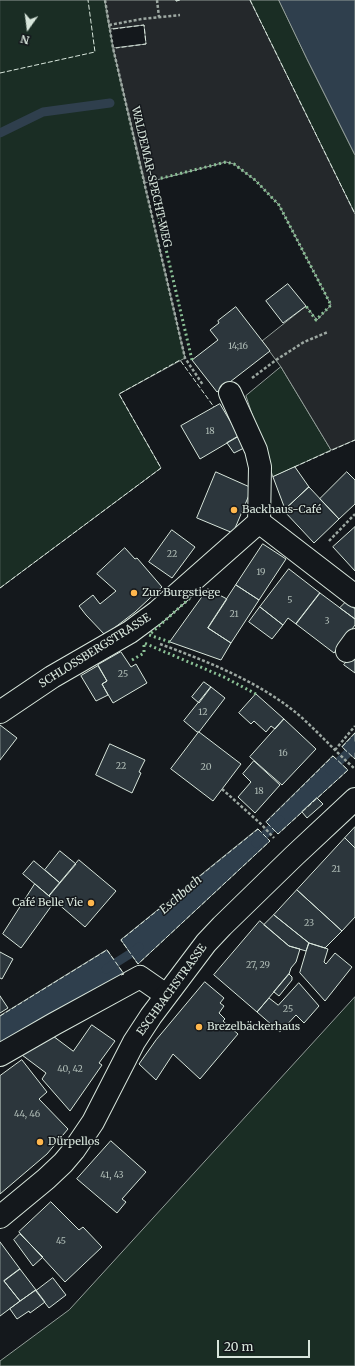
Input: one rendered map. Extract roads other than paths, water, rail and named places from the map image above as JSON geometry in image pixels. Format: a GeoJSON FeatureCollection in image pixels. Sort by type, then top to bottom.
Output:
{"type":"FeatureCollection","features":[{"type":"Feature","properties":{"kind":"main road"},"geometry":{"type":"LineString","coordinates":[[230,393],[256,450],[260,467],[259,522],[355,596]]}},
{"type":"Feature","properties":{"kind":"main road","name":"SCHLOSSBERGSTRASSE"},"geometry":{"type":"LineString","coordinates":[[0,712],[52,677],[130,632],[157,612],[259,522]]}},
{"type":"Feature","properties":{"kind":"main road","name":"ESCHBACHSTRASSE"},"geometry":{"type":"LineString","coordinates":[[0,1217],[46,1179],[74,1150],[93,1122],[134,1042],[166,995],[206,943],[355,799]]}},
{"type":"Feature","properties":{"kind":"main road"},"geometry":{"type":"LineString","coordinates":[[0,1055],[140,977],[166,995]]}},
{"type":"Feature","properties":{"kind":"water"},"geometry":{"type":"Polygon","coordinates":[[[279,0],[355,0],[355,155],[307,59],[279,0]]]}},
{"type":"Feature","properties":{"kind":"water"},"geometry":{"type":"Polygon","coordinates":[[[355,733],[355,759],[342,747],[355,733]]]}},
{"type":"Feature","properties":{"kind":"water"},"geometry":{"type":"Polygon","coordinates":[[[333,756],[348,770],[278,834],[266,822],[333,756]]]}},
{"type":"Feature","properties":{"kind":"water"},"geometry":{"type":"Polygon","coordinates":[[[258,829],[270,841],[138,964],[121,940],[258,829]]]}},
{"type":"Feature","properties":{"kind":"water"},"geometry":{"type":"Polygon","coordinates":[[[107,950],[124,974],[0,1046],[0,1016],[107,950]]]}},
{"type":"Feature","properties":{"kind":"waterway"},"geometry":{"type":"LineString","coordinates":[[0,133],[43,112],[110,103]]}},
{"type":"Feature","properties":{"kind":"waterway","name":"Eschbach"},"geometry":{"type":"LineString","coordinates":[[330,770],[355,746]]}},
{"type":"Feature","properties":{"kind":"waterway","name":"Eschbach"},"geometry":{"type":"LineString","coordinates":[[256,843],[280,820]]}},
{"type":"Feature","properties":{"kind":"waterway","name":"Eschbach"},"geometry":{"type":"LineString","coordinates":[[106,969],[139,947]]}},
{"type":"Feature","properties":{"kind":"place","name":"Backhaus-Café"},"geometry":{"type":"Point","coordinates":[234,510]}},
{"type":"Feature","properties":{"kind":"place","name":"Zur Burgstiege"},"geometry":{"type":"Point","coordinates":[134,593]}},
{"type":"Feature","properties":{"kind":"place","name":"Café Belle Vie"},"geometry":{"type":"Point","coordinates":[91,903]}},
{"type":"Feature","properties":{"kind":"place","name":"Brezelbäckerhaus"},"geometry":{"type":"Point","coordinates":[199,1027]}},
{"type":"Feature","properties":{"kind":"place","name":"Dürpellos"},"geometry":{"type":"Point","coordinates":[40,1142]}}]}
